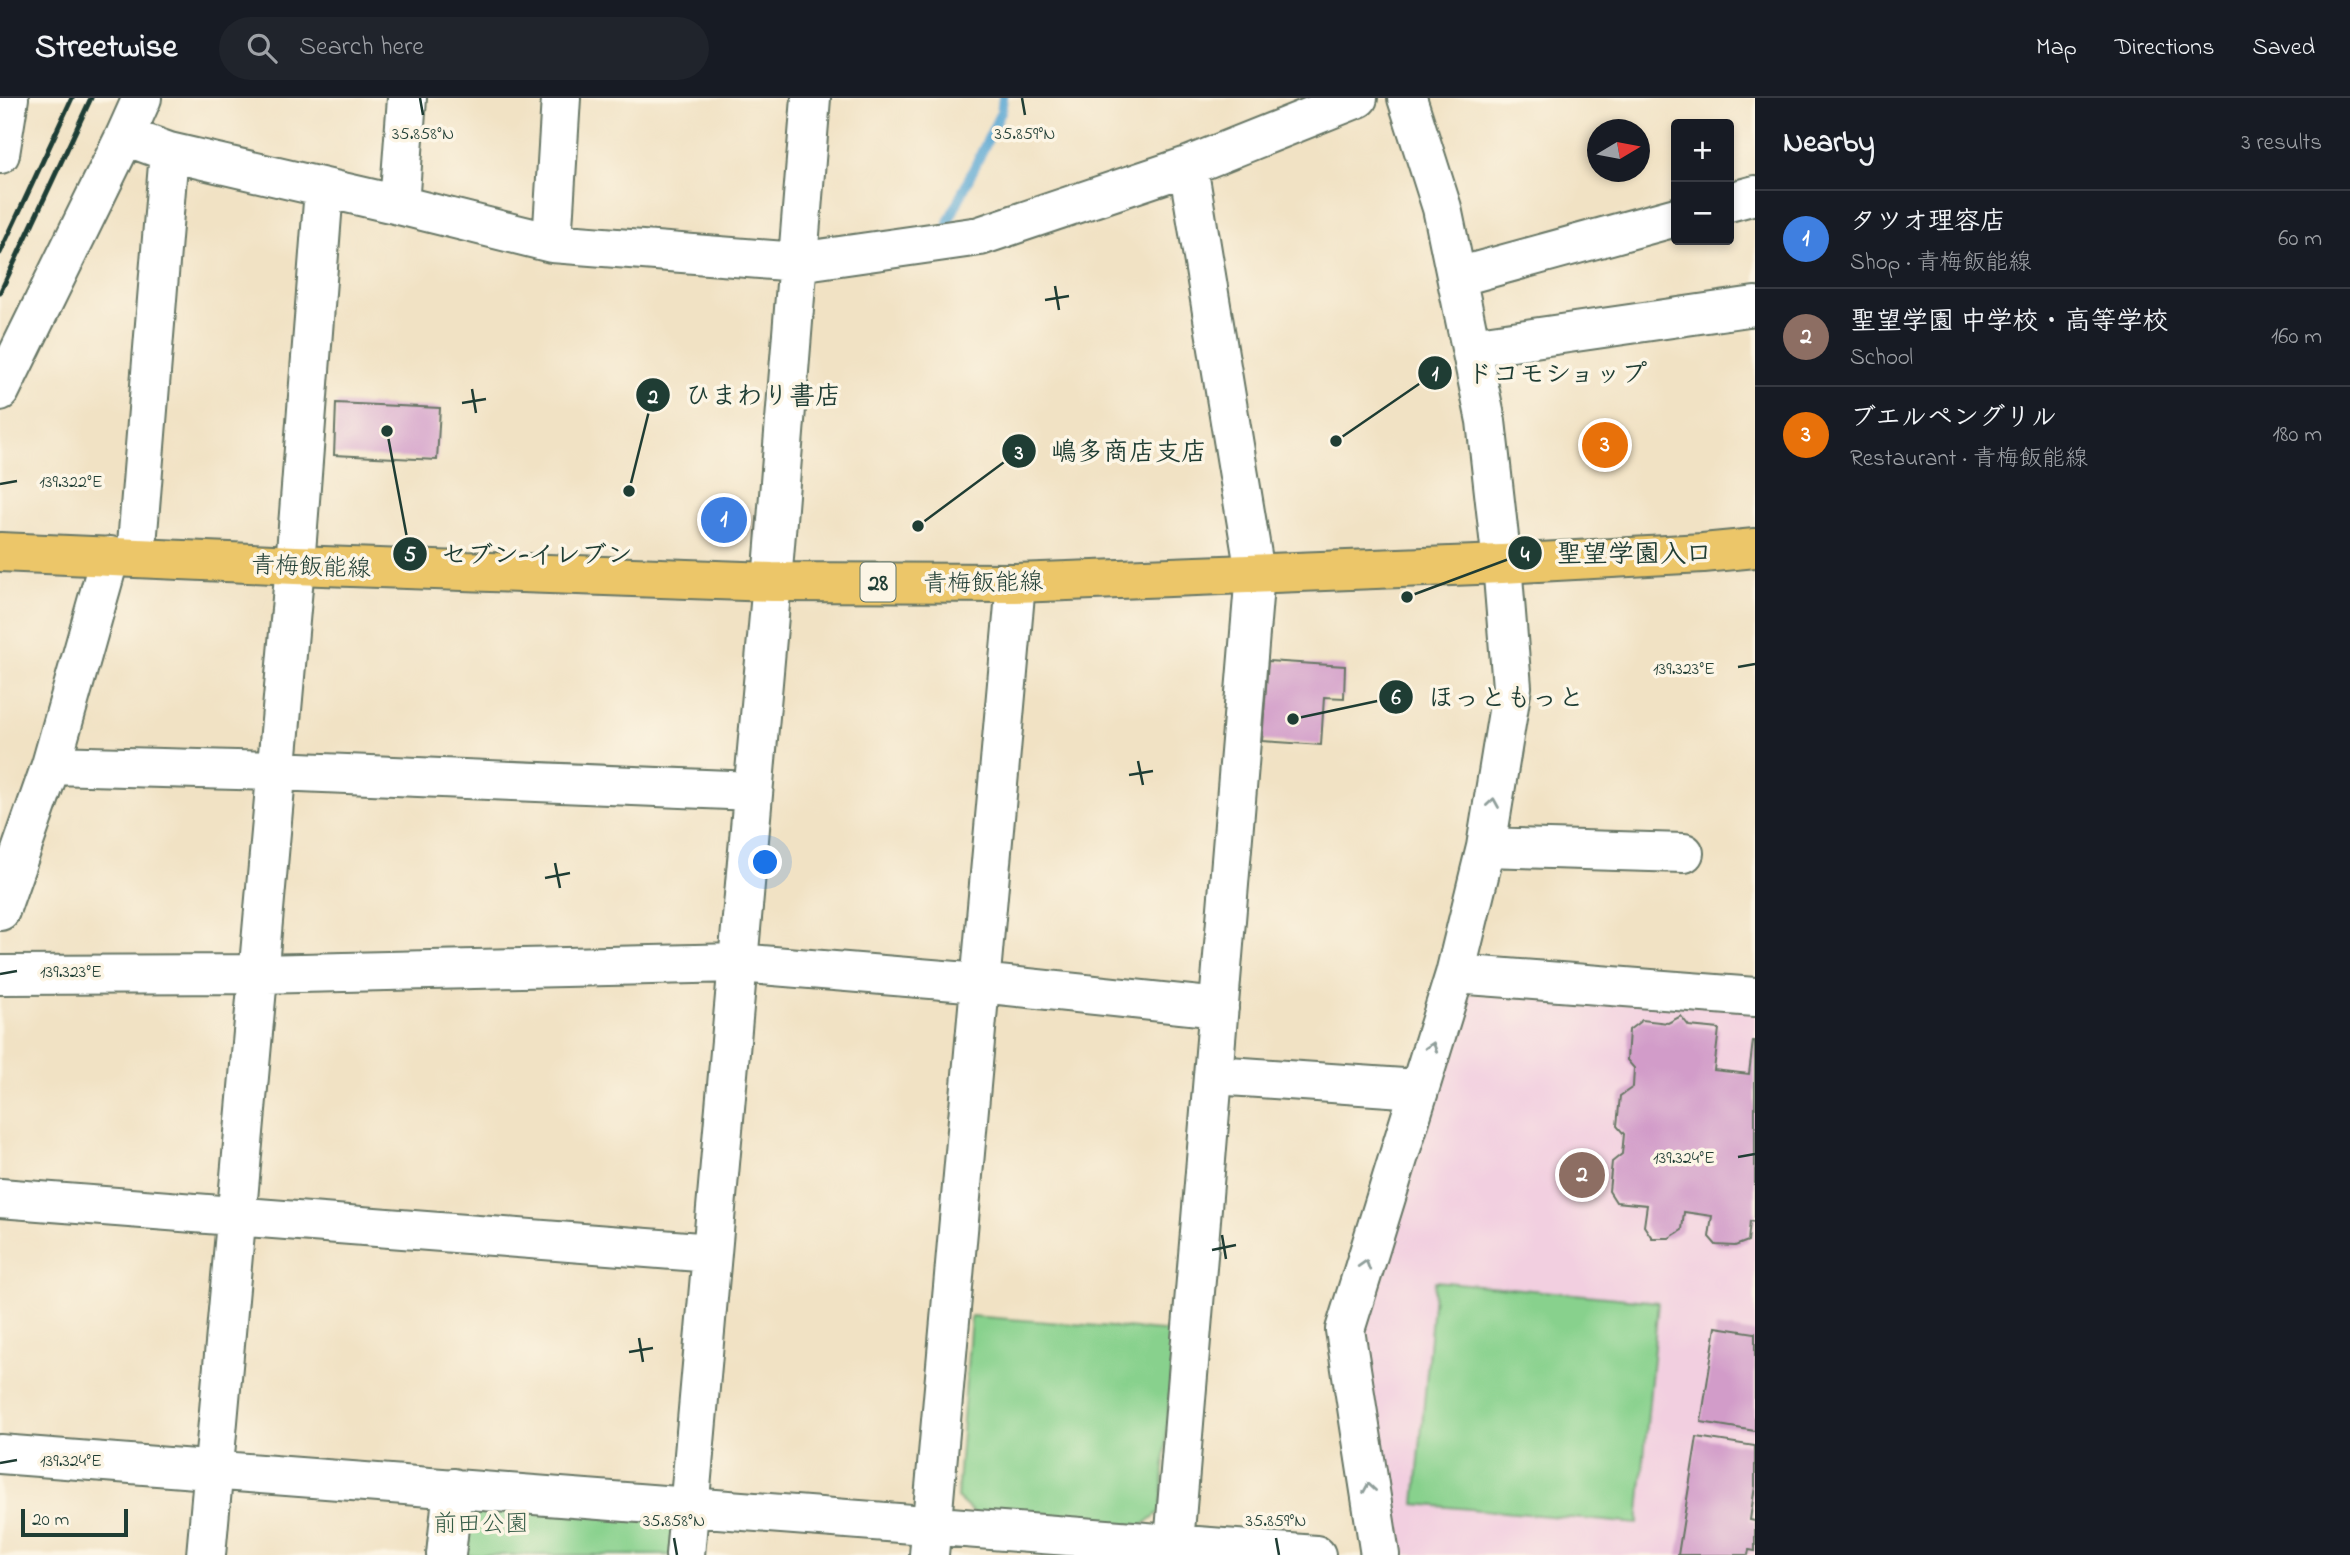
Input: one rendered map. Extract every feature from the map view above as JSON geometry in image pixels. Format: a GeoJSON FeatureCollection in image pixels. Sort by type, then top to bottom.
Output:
{"type":"FeatureCollection","features":[{"type":"Feature","properties":{"kind":"main road","name":"青梅飯能線"},"geometry":{"type":"LineString","coordinates":[[0,552],[772,582],[1016,583],[1502,564],[1755,548]]}},
{"type":"Feature","properties":{"kind":"street"},"geometry":{"type":"LineString","coordinates":[[0,154],[9,98]]}},
{"type":"Feature","properties":{"kind":"street"},"geometry":{"type":"LineString","coordinates":[[0,391],[142,98]]}},
{"type":"Feature","properties":{"kind":"street"},"geometry":{"type":"LineString","coordinates":[[399,205],[407,98]]}},
{"type":"Feature","properties":{"kind":"street"},"geometry":{"type":"LineString","coordinates":[[552,243],[562,98]]}},
{"type":"Feature","properties":{"kind":"street"},"geometry":{"type":"LineString","coordinates":[[685,1555],[772,582],[811,98]]}},
{"type":"Feature","properties":{"kind":"street"},"geometry":{"type":"LineString","coordinates":[[125,136],[169,152],[552,243],[798,262],[981,236],[1188,166],[1358,98]]}},
{"type":"Feature","properties":{"kind":"street"},"geometry":{"type":"LineString","coordinates":[[1380,1555],[1345,1330],[1455,974],[1486,847],[1511,687],[1502,564],[1486,421],[1441,208],[1406,98]]}},
{"type":"Feature","properties":{"kind":"street"},"geometry":{"type":"LineString","coordinates":[[0,911],[123,557],[169,152]]}},
{"type":"Feature","properties":{"kind":"street"},"geometry":{"type":"LineString","coordinates":[[1174,1550],[1255,573],[1188,166]]}},
{"type":"Feature","properties":{"kind":"street"},"geometry":{"type":"LineString","coordinates":[[205,1555],[295,565],[324,189]]}},
{"type":"Feature","properties":{"kind":"street"},"geometry":{"type":"LineString","coordinates":[[1734,201],[1755,195]]}},
{"type":"Feature","properties":{"kind":"street"},"geometry":{"type":"LineString","coordinates":[[1457,277],[1671,218]]}},
{"type":"Feature","properties":{"kind":"street"},"geometry":{"type":"LineString","coordinates":[[1471,347],[1755,306]]}},
{"type":"Feature","properties":{"kind":"street"},"geometry":{"type":"LineString","coordinates":[[930,1540],[1016,583]]}},
{"type":"Feature","properties":{"kind":"street"},"geometry":{"type":"LineString","coordinates":[[51,765],[276,771],[753,791]]}},
{"type":"Feature","properties":{"kind":"street"},"geometry":{"type":"LineString","coordinates":[[1486,847],[1684,853]]}},
{"type":"Feature","properties":{"kind":"street"},"geometry":{"type":"LineString","coordinates":[[0,975],[257,974],[738,963],[981,983],[1219,1008]]}},
{"type":"Feature","properties":{"kind":"street"},"geometry":{"type":"LineString","coordinates":[[1455,974],[1755,997]]}},
{"type":"Feature","properties":{"kind":"street"},"geometry":{"type":"LineString","coordinates":[[1214,1074],[1418,1089]]}},
{"type":"Feature","properties":{"kind":"street"},"geometry":{"type":"LineString","coordinates":[[0,1198],[712,1253]]}},
{"type":"Feature","properties":{"kind":"street"},"geometry":{"type":"LineString","coordinates":[[0,1454],[689,1507],[930,1540],[1316,1555]]}},
{"type":"Feature","properties":{"kind":"street"},"geometry":{"type":"LineString","coordinates":[[446,1555],[453,1488]]}},
{"type":"Feature","properties":{"kind":"shaded area"},"geometry":{"type":"Polygon","coordinates":[[[1467,994],[1755,1006],[1755,1555],[1390,1555],[1355,1343],[1467,994]]]}},
{"type":"Feature","properties":{"kind":"green space"},"geometry":{"type":"Polygon","coordinates":[[[1435,1281],[1658,1302],[1638,1524],[1415,1504],[1435,1281]]]}},
{"type":"Feature","properties":{"kind":"green space"},"geometry":{"type":"Polygon","coordinates":[[[971,1316],[1174,1332],[1161,1511],[1138,1529],[975,1514],[957,1498],[971,1316]]]}},
{"type":"Feature","properties":{"kind":"green space","name":"前田公園"},"geometry":{"type":"Polygon","coordinates":[[[453,1488],[689,1507],[685,1555],[446,1555],[453,1488]]]}},
{"type":"Feature","properties":{"kind":"building"},"geometry":{"type":"Polygon","coordinates":[[[336,403],[440,408],[437,460],[334,455],[336,403]]]}},
{"type":"Feature","properties":{"kind":"building"},"geometry":{"type":"Polygon","coordinates":[[[1268,661],[1345,666],[1344,698],[1324,697],[1321,745],[1262,741],[1268,661]]]}},
{"type":"Feature","properties":{"kind":"building"},"geometry":{"type":"Polygon","coordinates":[[[1681,1016],[1689,1026],[1719,1029],[1714,1070],[1749,1074],[1755,1041],[1755,1222],[1750,1221],[1748,1241],[1735,1246],[1716,1245],[1709,1237],[1712,1216],[1684,1212],[1682,1230],[1669,1238],[1652,1238],[1644,1226],[1647,1205],[1616,1202],[1609,1191],[1612,1162],[1622,1154],[1624,1134],[1617,1126],[1620,1096],[1633,1087],[1634,1068],[1627,1060],[1629,1030],[1642,1020],[1668,1023],[1681,1016]]]}},
{"type":"Feature","properties":{"kind":"building"},"geometry":{"type":"Polygon","coordinates":[[[1716,1327],[1755,1333],[1755,1431],[1701,1422],[1716,1327]]]}},
{"type":"Feature","properties":{"kind":"building"},"geometry":{"type":"Polygon","coordinates":[[[1697,1437],[1755,1446],[1755,1486],[1750,1520],[1755,1521],[1755,1551],[1749,1550],[1748,1555],[1678,1555],[1697,1437]]]}},
{"type":"Feature","properties":{"kind":"waterway"},"geometry":{"type":"LineString","coordinates":[[948,222],[1001,112],[1003,98]]}},
{"type":"Feature","properties":{"kind":"railway"},"geometry":{"type":"LineString","coordinates":[[0,253],[72,98]]}},
{"type":"Feature","properties":{"kind":"railway"},"geometry":{"type":"LineString","coordinates":[[0,293],[91,98]]}},
{"type":"Feature","properties":{"kind":"place","name":"セブン-イレブン"},"geometry":{"type":"Point","coordinates":[387,431]}},
{"type":"Feature","properties":{"kind":"place","name":"ドコモショップ"},"geometry":{"type":"Point","coordinates":[1336,441]}},
{"type":"Feature","properties":{"kind":"place","name":"ブエルペングリル"},"geometry":{"type":"Point","coordinates":[1605,445]}},
{"type":"Feature","properties":{"kind":"place","name":"ひまわり書店"},"geometry":{"type":"Point","coordinates":[629,491]}},
{"type":"Feature","properties":{"kind":"place","name":"タツオ理容店"},"geometry":{"type":"Point","coordinates":[724,520]}},
{"type":"Feature","properties":{"kind":"place","name":"嶋多商店支店"},"geometry":{"type":"Point","coordinates":[918,526]}},
{"type":"Feature","properties":{"kind":"place","name":"聖望学園入口"},"geometry":{"type":"Point","coordinates":[1407,597]}},
{"type":"Feature","properties":{"kind":"place","name":"ほっともっと"},"geometry":{"type":"Point","coordinates":[1293,719]}},
{"type":"Feature","properties":{"kind":"place","name":"聖望学園 中学校・高等学校"},"geometry":{"type":"Point","coordinates":[1582,1175]}}]}
